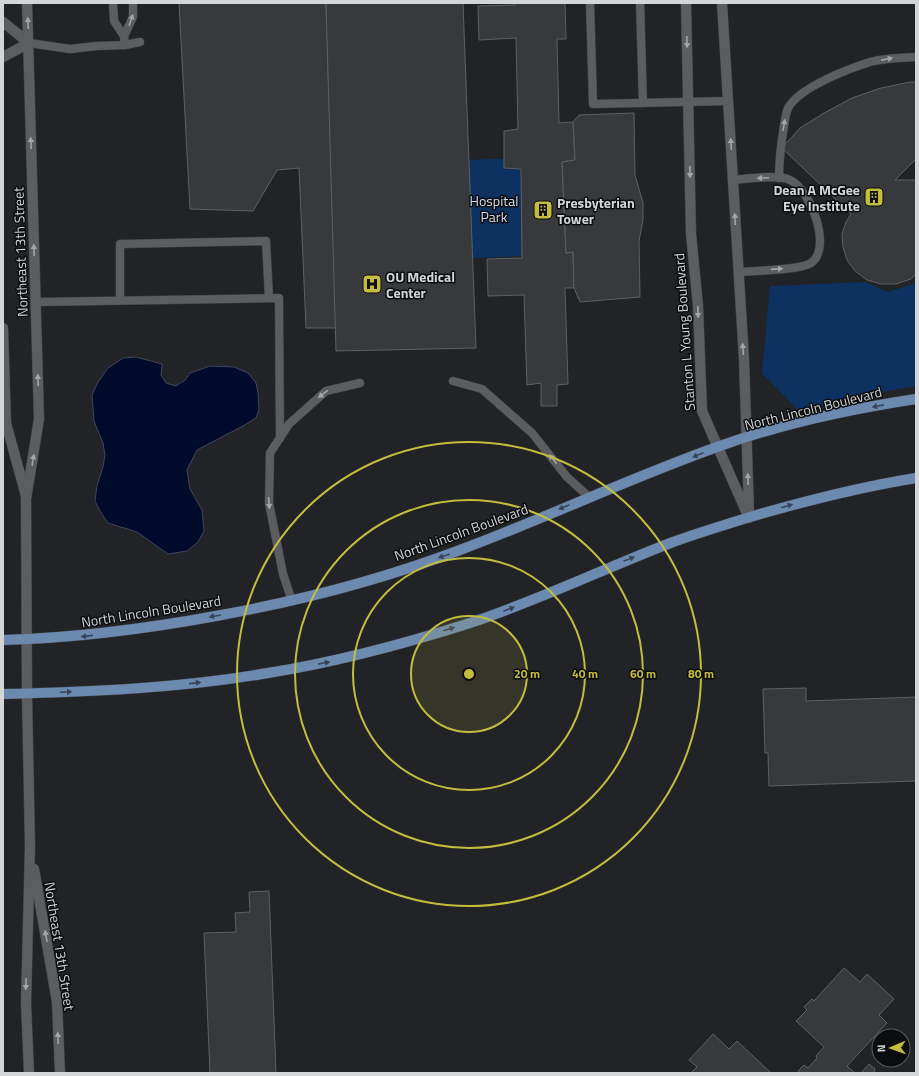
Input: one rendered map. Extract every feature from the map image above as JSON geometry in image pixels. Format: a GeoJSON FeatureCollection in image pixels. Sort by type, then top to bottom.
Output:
{"type":"FeatureCollection","features":[{"type":"Feature","properties":{"kind":"main road","name":"Northeast 13th Street"},"geometry":{"type":"LineString","coordinates":[[27,3],[40,419],[26,499],[27,694],[30,847],[26,1003],[29,1073]]}},
{"type":"Feature","properties":{"kind":"main road","name":"Stanton L Young Boulevard"},"geometry":{"type":"LineString","coordinates":[[686,3],[691,234],[698,306],[702,411],[750,518]]}},
{"type":"Feature","properties":{"kind":"main road"},"geometry":{"type":"LineString","coordinates":[[722,3],[744,359],[750,518]]}},
{"type":"Feature","properties":{"kind":"main road"},"geometry":{"type":"LineString","coordinates":[[3,22],[29,43],[3,57]]}},
{"type":"Feature","properties":{"kind":"main road","name":"Northeast 13th Street"},"geometry":{"type":"LineString","coordinates":[[3,328],[6,423],[26,499]]}},
{"type":"Feature","properties":{"kind":"main road","name":"North Lincoln Boulevard"},"geometry":{"type":"LineString","coordinates":[[3,640],[84,636],[246,611],[292,601],[386,575],[458,551],[520,527],[589,497],[717,447],[779,428],[825,417],[916,399]]}},
{"type":"Feature","properties":{"kind":"main road"},"geometry":{"type":"LineString","coordinates":[[3,694],[127,689],[197,683],[266,674],[336,660],[405,643],[492,615],[538,598],[670,543],[701,532],[835,494],[916,478]]}},
{"type":"Feature","properties":{"kind":"main road","name":"Northeast 13th Street"},"geometry":{"type":"LineString","coordinates":[[30,847],[57,1002],[60,1073]]}},
{"type":"Feature","properties":{"kind":"lane"},"geometry":{"type":"LineString","coordinates":[[113,3],[114,21],[124,36]]}},
{"type":"Feature","properties":{"kind":"lane"},"geometry":{"type":"LineString","coordinates":[[124,45],[124,36],[133,17],[133,3]]}},
{"type":"Feature","properties":{"kind":"lane"},"geometry":{"type":"LineString","coordinates":[[590,3],[593,104],[728,101]]}},
{"type":"Feature","properties":{"kind":"lane"},"geometry":{"type":"LineString","coordinates":[[640,3],[643,102]]}},
{"type":"Feature","properties":{"kind":"lane"},"geometry":{"type":"LineString","coordinates":[[29,43],[70,49],[124,45],[140,42]]}},
{"type":"Feature","properties":{"kind":"lane"},"geometry":{"type":"LineString","coordinates":[[779,178],[779,156],[787,110],[793,101],[807,90],[839,73],[871,62],[895,58],[916,57]]}},
{"type":"Feature","properties":{"kind":"lane"},"geometry":{"type":"LineString","coordinates":[[732,180],[765,177],[790,180],[802,190],[817,221],[820,236],[819,253],[812,263],[801,267],[738,272]]}},
{"type":"Feature","properties":{"kind":"lane"},"geometry":{"type":"LineString","coordinates":[[120,300],[120,244],[266,241],[270,298]]}},
{"type":"Feature","properties":{"kind":"lane"},"geometry":{"type":"LineString","coordinates":[[36,302],[279,298],[280,438]]}},
{"type":"Feature","properties":{"kind":"lane"},"geometry":{"type":"LineString","coordinates":[[453,381],[482,389],[532,433],[567,476],[589,497]]}},
{"type":"Feature","properties":{"kind":"lane"},"geometry":{"type":"LineString","coordinates":[[292,601],[283,574],[269,503],[270,454],[289,424],[326,391],[360,383]]}},
{"type":"Feature","properties":{"kind":"green space","name":"Hospital Park"},"geometry":{"type":"Polygon","coordinates":[[[522,158],[522,256],[468,258],[465,160],[522,158]]]}},
{"type":"Feature","properties":{"kind":"green space"},"geometry":{"type":"Polygon","coordinates":[[[865,282],[888,292],[916,283],[916,386],[798,410],[762,373],[770,286],[865,282]]]}},
{"type":"Feature","properties":{"kind":"shaded area"},"geometry":{"type":"Polygon","coordinates":[[[136,357],[162,364],[161,375],[166,383],[176,386],[185,380],[190,373],[210,366],[234,367],[248,373],[256,383],[259,409],[256,418],[197,450],[187,470],[190,489],[202,510],[204,531],[198,542],[187,551],[168,554],[137,532],[108,523],[95,501],[97,486],[105,455],[103,443],[94,421],[92,395],[98,382],[108,368],[123,358],[136,357]]]}},
{"type":"Feature","properties":{"kind":"building"},"geometry":{"type":"Polygon","coordinates":[[[179,3],[326,3],[336,328],[306,328],[299,168],[277,170],[253,211],[190,209],[179,3]]]}},
{"type":"Feature","properties":{"kind":"building"},"geometry":{"type":"Polygon","coordinates":[[[326,3],[463,3],[476,348],[336,351],[326,3]]]}},
{"type":"Feature","properties":{"kind":"building","name":"Presbyterian Tower"},"geometry":{"type":"Polygon","coordinates":[[[515,3],[565,3],[566,39],[557,39],[559,123],[573,122],[575,160],[562,162],[566,253],[573,252],[574,288],[565,288],[568,384],[557,385],[557,406],[541,406],[541,383],[527,385],[524,295],[488,296],[487,259],[522,258],[521,169],[504,168],[504,131],[518,129],[516,38],[479,40],[478,6],[515,5],[515,3]]]}},
{"type":"Feature","properties":{"kind":"building","name":"Dean A McGee Eye Institute"},"geometry":{"type":"Polygon","coordinates":[[[916,82],[916,159],[895,180],[916,180],[916,274],[911,279],[896,284],[881,284],[867,280],[855,271],[847,260],[843,247],[842,234],[846,222],[851,214],[782,148],[800,128],[852,98],[881,88],[916,82]]]}},
{"type":"Feature","properties":{"kind":"building"},"geometry":{"type":"Polygon","coordinates":[[[634,113],[635,175],[643,203],[643,220],[639,241],[640,297],[580,302],[574,288],[573,252],[566,253],[562,162],[575,160],[573,122],[579,115],[634,113]]]}},
{"type":"Feature","properties":{"kind":"building"},"geometry":{"type":"Polygon","coordinates":[[[806,688],[806,701],[916,697],[916,781],[769,786],[768,753],[765,753],[763,689],[806,688]]]}},
{"type":"Feature","properties":{"kind":"building"},"geometry":{"type":"Polygon","coordinates":[[[269,891],[276,1073],[210,1073],[204,933],[236,932],[235,913],[250,912],[249,892],[269,891]]]}},
{"type":"Feature","properties":{"kind":"building"},"geometry":{"type":"Polygon","coordinates":[[[844,968],[860,982],[867,974],[894,999],[879,1015],[887,1023],[882,1028],[871,1028],[871,1040],[847,1066],[855,1073],[800,1073],[798,1071],[804,1065],[808,1068],[824,1047],[796,1021],[807,1010],[804,1007],[812,999],[814,1001],[844,968]]]}},
{"type":"Feature","properties":{"kind":"building"},"geometry":{"type":"Polygon","coordinates":[[[713,1034],[729,1049],[737,1041],[771,1073],[691,1073],[697,1067],[689,1060],[713,1034]]]}},
{"type":"Feature","properties":{"kind":"building"},"geometry":{"type":"Polygon","coordinates":[[[869,1064],[871,1068],[875,1069],[874,1071],[876,1073],[861,1073],[869,1064]]]}},
{"type":"Feature","properties":{"kind":"place","name":"Dean A McGee Eye Institute"},"geometry":{"type":"Point","coordinates":[874,197]}},
{"type":"Feature","properties":{"kind":"place","name":"Presbyterian Tower"},"geometry":{"type":"Point","coordinates":[543,210]}},
{"type":"Feature","properties":{"kind":"place","name":"OU Medical Center"},"geometry":{"type":"Point","coordinates":[372,284]}}]}
